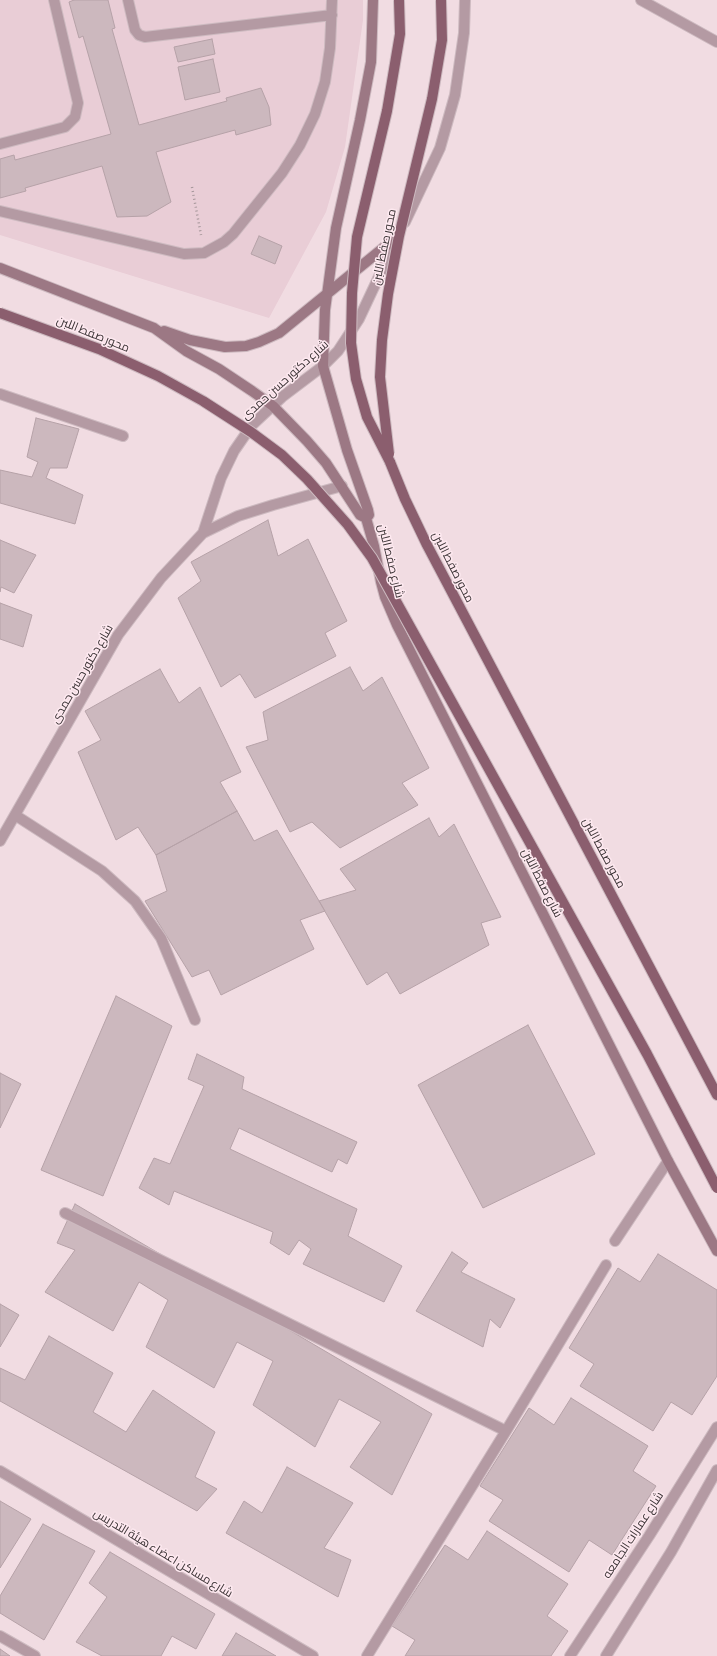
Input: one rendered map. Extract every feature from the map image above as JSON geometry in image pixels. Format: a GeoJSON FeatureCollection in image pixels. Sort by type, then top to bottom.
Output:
{"type":"FeatureCollection","features":[{"type":"Feature","properties":{"kind":"main road"},"geometry":{"type":"LineString","coordinates":[[390,462],[367,417],[356,379],[351,343],[352,293],[358,237],[387,111],[400,34],[400,0]]}},
{"type":"Feature","properties":{"kind":"main road","name":"محور صفط اللبن"},"geometry":{"type":"LineString","coordinates":[[441,0],[442,40],[432,99],[399,236],[388,294],[382,340],[380,377],[390,462],[405,499],[427,545],[717,1095]]}},
{"type":"Feature","properties":{"kind":"main road","name":"محور صفط اللبن"},"geometry":{"type":"LineString","coordinates":[[0,313],[99,349],[158,376],[203,401],[251,432],[282,455],[307,479],[348,525],[372,558],[648,1054],[717,1188]]}},
{"type":"Feature","properties":{"kind":"street"},"geometry":{"type":"LineString","coordinates":[[0,144],[65,127],[75,117],[78,103],[54,0]]}},
{"type":"Feature","properties":{"kind":"street"},"geometry":{"type":"LineString","coordinates":[[128,0],[136,30],[139,35],[145,37],[332,15]]}},
{"type":"Feature","properties":{"kind":"street"},"geometry":{"type":"LineString","coordinates":[[0,211],[184,254],[204,253],[224,242],[233,234],[282,173],[300,145],[315,114],[325,82],[330,48],[332,0]]}},
{"type":"Feature","properties":{"kind":"street","name":"شارع صفط اللبن"},"geometry":{"type":"LineString","coordinates":[[373,0],[371,62],[360,120],[336,228],[327,293],[323,366],[347,450],[368,510],[369,515],[366,518],[374,546],[385,597],[397,625],[668,1161],[717,1251]]}},
{"type":"Feature","properties":{"kind":"street","name":"شارع دكتور حسن حمدى"},"geometry":{"type":"LineString","coordinates":[[204,533],[221,478],[234,451],[252,424],[272,406],[323,366],[338,351],[359,319],[440,148],[453,101],[464,33],[466,0]]}},
{"type":"Feature","properties":{"kind":"street"},"geometry":{"type":"LineString","coordinates":[[641,0],[717,42]]}},
{"type":"Feature","properties":{"kind":"street"},"geometry":{"type":"LineString","coordinates":[[0,268],[154,328],[190,340],[225,347],[246,346],[279,334],[398,236]]}},
{"type":"Feature","properties":{"kind":"street","name":"شارع صفط اللبن"},"geometry":{"type":"LineString","coordinates":[[154,328],[186,350],[219,369],[272,406],[326,463],[360,515],[366,518]]}},
{"type":"Feature","properties":{"kind":"street"},"geometry":{"type":"LineString","coordinates":[[0,394],[122,436]]}},
{"type":"Feature","properties":{"kind":"street","name":"شارع دكتور حسن حمدى"},"geometry":{"type":"LineString","coordinates":[[0,841],[118,635],[161,578],[204,533],[238,516],[342,486]]}},
{"type":"Feature","properties":{"kind":"street"},"geometry":{"type":"LineString","coordinates":[[15,815],[102,871],[135,901],[161,938],[196,1020]]}},
{"type":"Feature","properties":{"kind":"street"},"geometry":{"type":"LineString","coordinates":[[615,1240],[668,1161]]}},
{"type":"Feature","properties":{"kind":"street"},"geometry":{"type":"LineString","coordinates":[[65,1213],[506,1431]]}},
{"type":"Feature","properties":{"kind":"street"},"geometry":{"type":"LineString","coordinates":[[367,1656],[506,1431],[606,1265]]}},
{"type":"Feature","properties":{"kind":"street","name":"شارع عمارات الجامعه"},"geometry":{"type":"LineString","coordinates":[[570,1656],[717,1427]]}},
{"type":"Feature","properties":{"kind":"street"},"geometry":{"type":"LineString","coordinates":[[606,1656],[671,1552],[717,1470]]}},
{"type":"Feature","properties":{"kind":"street","name":"شارع مساكن اعضاء هيئة التدريس"},"geometry":{"type":"LineString","coordinates":[[0,1471],[313,1656]]}},
{"type":"Feature","properties":{"kind":"street"},"geometry":{"type":"LineString","coordinates":[[0,1636],[35,1656]]}},
{"type":"Feature","properties":{"kind":"path"},"geometry":{"type":"LineString","coordinates":[[192,187],[204,253]]}},
{"type":"Feature","properties":{"kind":"shaded area"},"geometry":{"type":"Polygon","coordinates":[[[0,0],[363,0],[363,20],[345,147],[326,212],[269,318],[0,235],[0,0]]]}},
{"type":"Feature","properties":{"kind":"building"},"geometry":{"type":"Polygon","coordinates":[[[74,0],[108,0],[115,28],[112,29],[139,125],[227,101],[226,98],[261,88],[269,107],[271,125],[236,135],[235,130],[156,152],[171,202],[147,216],[117,217],[102,166],[25,188],[26,191],[0,198],[0,159],[14,155],[15,160],[111,134],[83,36],[79,38],[69,2],[74,0]]]}},
{"type":"Feature","properties":{"kind":"building"},"geometry":{"type":"Polygon","coordinates":[[[212,39],[215,54],[178,62],[174,47],[212,39]]]}},
{"type":"Feature","properties":{"kind":"building"},"geometry":{"type":"Polygon","coordinates":[[[213,59],[220,92],[185,100],[178,67],[213,59]]]}},
{"type":"Feature","properties":{"kind":"building"},"geometry":{"type":"Polygon","coordinates":[[[259,236],[282,246],[275,264],[251,254],[259,236]]]}},
{"type":"Feature","properties":{"kind":"building"},"geometry":{"type":"Polygon","coordinates":[[[36,418],[79,429],[67,468],[50,468],[46,478],[83,495],[75,524],[0,503],[0,470],[32,477],[38,462],[27,457],[36,418]]]}},
{"type":"Feature","properties":{"kind":"building"},"geometry":{"type":"Polygon","coordinates":[[[268,520],[278,556],[308,539],[347,621],[325,633],[336,656],[255,698],[240,674],[221,687],[178,598],[201,581],[191,562],[268,520]]]}},
{"type":"Feature","properties":{"kind":"building"},"geometry":{"type":"Polygon","coordinates":[[[0,540],[36,555],[14,593],[1,587],[0,592],[0,540]]]}},
{"type":"Feature","properties":{"kind":"building"},"geometry":{"type":"Polygon","coordinates":[[[0,603],[32,615],[23,647],[0,639],[0,603]]]}},
{"type":"Feature","properties":{"kind":"building"},"geometry":{"type":"Polygon","coordinates":[[[350,667],[363,691],[382,677],[429,768],[402,783],[418,805],[340,848],[312,822],[290,832],[246,747],[268,740],[263,712],[350,667]]]}},
{"type":"Feature","properties":{"kind":"building"},"geometry":{"type":"Polygon","coordinates":[[[160,669],[179,703],[200,687],[241,772],[220,782],[237,811],[156,855],[138,827],[116,840],[78,752],[101,740],[85,711],[160,669]]]}},
{"type":"Feature","properties":{"kind":"building"},"geometry":{"type":"Polygon","coordinates":[[[237,811],[254,841],[277,830],[325,911],[300,920],[314,949],[221,995],[209,970],[192,977],[145,901],[167,891],[156,855],[237,811]]]}},
{"type":"Feature","properties":{"kind":"building"},"geometry":{"type":"Polygon","coordinates":[[[429,818],[439,837],[454,824],[501,917],[481,923],[489,945],[400,994],[387,972],[367,985],[319,901],[356,890],[340,869],[429,818]]]}},
{"type":"Feature","properties":{"kind":"building"},"geometry":{"type":"Polygon","coordinates":[[[116,996],[172,1026],[103,1196],[41,1170],[116,996]]]}},
{"type":"Feature","properties":{"kind":"building"},"geometry":{"type":"Polygon","coordinates":[[[528,1025],[595,1154],[483,1208],[418,1085],[528,1025]]]}},
{"type":"Feature","properties":{"kind":"building"},"geometry":{"type":"Polygon","coordinates":[[[197,1054],[244,1077],[242,1089],[357,1142],[347,1164],[338,1159],[332,1172],[239,1128],[230,1149],[357,1209],[348,1236],[402,1266],[384,1302],[303,1264],[311,1249],[299,1240],[289,1255],[270,1243],[273,1232],[174,1191],[169,1205],[139,1188],[154,1158],[170,1164],[204,1086],[188,1079],[197,1054]]]}},
{"type":"Feature","properties":{"kind":"building"},"geometry":{"type":"Polygon","coordinates":[[[0,1073],[21,1084],[0,1128],[0,1073]]]}},
{"type":"Feature","properties":{"kind":"building"},"geometry":{"type":"Polygon","coordinates":[[[75,1204],[432,1414],[392,1495],[350,1467],[381,1422],[339,1399],[315,1447],[253,1405],[273,1361],[237,1342],[214,1388],[146,1347],[168,1300],[139,1282],[113,1331],[45,1292],[75,1250],[57,1243],[75,1204]]]}},
{"type":"Feature","properties":{"kind":"building"},"geometry":{"type":"Polygon","coordinates":[[[452,1252],[468,1263],[461,1272],[515,1299],[500,1328],[490,1319],[483,1347],[416,1311],[452,1252]]]}},
{"type":"Feature","properties":{"kind":"building"},"geometry":{"type":"Polygon","coordinates":[[[658,1254],[717,1290],[717,1376],[692,1415],[671,1402],[653,1431],[580,1386],[594,1364],[569,1348],[618,1268],[640,1282],[658,1254]]]}},
{"type":"Feature","properties":{"kind":"building"},"geometry":{"type":"Polygon","coordinates":[[[0,1304],[19,1315],[0,1347],[0,1304]]]}},
{"type":"Feature","properties":{"kind":"building"},"geometry":{"type":"Polygon","coordinates":[[[49,1336],[113,1373],[93,1412],[126,1432],[153,1390],[215,1432],[195,1477],[217,1489],[197,1511],[0,1401],[0,1368],[25,1380],[49,1336]]]}},
{"type":"Feature","properties":{"kind":"building"},"geometry":{"type":"Polygon","coordinates":[[[571,1398],[648,1446],[633,1471],[656,1486],[612,1555],[589,1540],[569,1572],[489,1521],[503,1500],[480,1486],[529,1408],[554,1425],[571,1398]]]}},
{"type":"Feature","properties":{"kind":"building"},"geometry":{"type":"Polygon","coordinates":[[[287,1467],[353,1503],[324,1548],[351,1560],[338,1597],[226,1533],[244,1501],[262,1513],[287,1467]]]}},
{"type":"Feature","properties":{"kind":"building"},"geometry":{"type":"Polygon","coordinates":[[[0,1501],[31,1519],[0,1568],[0,1501]]]}},
{"type":"Feature","properties":{"kind":"building"},"geometry":{"type":"Polygon","coordinates":[[[43,1524],[95,1551],[44,1640],[0,1613],[0,1596],[43,1524]]]}},
{"type":"Feature","properties":{"kind":"building"},"geometry":{"type":"Polygon","coordinates":[[[487,1531],[568,1584],[547,1616],[568,1631],[551,1656],[405,1656],[415,1640],[392,1626],[445,1545],[468,1560],[487,1531]]]}},
{"type":"Feature","properties":{"kind":"building"},"geometry":{"type":"Polygon","coordinates":[[[110,1552],[215,1614],[196,1649],[172,1636],[161,1656],[102,1656],[76,1642],[107,1597],[89,1583],[110,1552]]]}},
{"type":"Feature","properties":{"kind":"building"},"geometry":{"type":"Polygon","coordinates":[[[236,1633],[276,1656],[222,1656],[236,1633]]]}},
{"type":"Feature","properties":{"kind":"building"},"geometry":{"type":"Polygon","coordinates":[[[0,1649],[10,1656],[0,1656],[0,1649]]]}}]}
